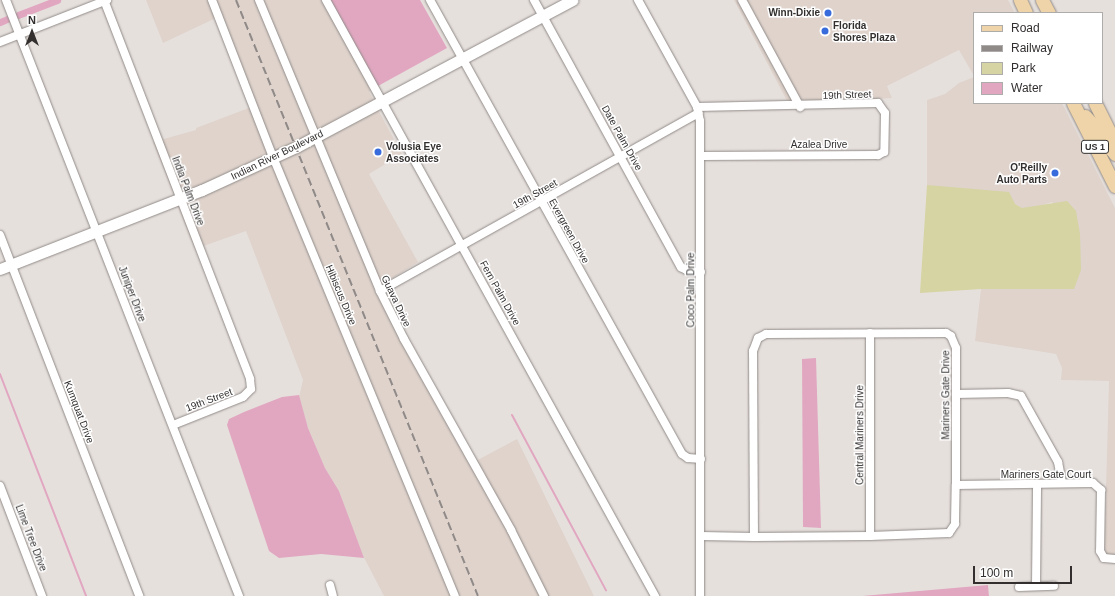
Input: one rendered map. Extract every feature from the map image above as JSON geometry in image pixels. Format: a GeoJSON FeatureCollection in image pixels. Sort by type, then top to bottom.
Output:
{"type":"FeatureCollection","features":[{"type":"Feature","properties":{"kind":"main road"},"geometry":{"type":"LineString","coordinates":[[542,14],[557,0]]}},
{"type":"Feature","properties":{"kind":"main road"},"geometry":{"type":"LineString","coordinates":[[542,14],[572,0]]}},
{"type":"Feature","properties":{"kind":"main road"},"geometry":{"type":"LineString","coordinates":[[1020,0],[1026,12]]}},
{"type":"Feature","properties":{"kind":"main road","name":"Indian River Boulevard"},"geometry":{"type":"LineString","coordinates":[[0,269],[180,198],[316,137],[542,14]]}},
{"type":"Feature","properties":{"kind":"main road","name":"US 1"},"geometry":{"type":"LineString","coordinates":[[1096,104],[1114,136]]}},
{"type":"Feature","properties":{"kind":"main road"},"geometry":{"type":"LineString","coordinates":[[1074,106],[1099,131],[1114,136]]}},
{"type":"Feature","properties":{"kind":"main road","name":"US 1"},"geometry":{"type":"LineString","coordinates":[[1074,106],[1115,186]]}},
{"type":"Feature","properties":{"kind":"main road"},"geometry":{"type":"LineString","coordinates":[[1094,144],[1103,144],[1115,154]]}},
{"type":"Feature","properties":{"kind":"street","name":"Juniper Drive"},"geometry":{"type":"LineString","coordinates":[[6,0],[239,596]]}},
{"type":"Feature","properties":{"kind":"street"},"geometry":{"type":"LineString","coordinates":[[0,42],[105,0]]}},
{"type":"Feature","properties":{"kind":"street","name":"India Palm Drive"},"geometry":{"type":"LineString","coordinates":[[105,0],[250,379],[250,389]]}},
{"type":"Feature","properties":{"kind":"street","name":"Hibiscus Drive"},"geometry":{"type":"LineString","coordinates":[[212,0],[273,157],[455,596]]}},
{"type":"Feature","properties":{"kind":"street","name":"Guava Drive"},"geometry":{"type":"LineString","coordinates":[[259,0],[380,291],[404,339],[511,530],[544,596]]}},
{"type":"Feature","properties":{"kind":"street","name":"Fern Palm Drive"},"geometry":{"type":"LineString","coordinates":[[326,0],[463,245],[655,596]]}},
{"type":"Feature","properties":{"kind":"street","name":"Evergreen Drive"},"geometry":{"type":"LineString","coordinates":[[430,0],[463,56],[541,201],[682,454],[688,458],[701,459]]}},
{"type":"Feature","properties":{"kind":"street","name":"Date Palm Drive"},"geometry":{"type":"LineString","coordinates":[[534,0],[681,267],[688,271],[701,272]]}},
{"type":"Feature","properties":{"kind":"street","name":"Coco Palm Drive"},"geometry":{"type":"LineString","coordinates":[[638,0],[698,110],[701,156],[700,596]]}},
{"type":"Feature","properties":{"kind":"street"},"geometry":{"type":"LineString","coordinates":[[742,0],[800,107]]}},
{"type":"Feature","properties":{"kind":"street","name":"19th Street"},"geometry":{"type":"LineString","coordinates":[[380,291],[621,157],[698,110],[878,103]]}},
{"type":"Feature","properties":{"kind":"street","name":"Azalea Drive"},"geometry":{"type":"LineString","coordinates":[[701,156],[878,155],[884,152],[885,113],[878,103]]}},
{"type":"Feature","properties":{"kind":"street","name":"Kumquat Drive"},"geometry":{"type":"LineString","coordinates":[[0,235],[139,596]]}},
{"type":"Feature","properties":{"kind":"street","name":"Central Mariners Drive"},"geometry":{"type":"LineString","coordinates":[[870,333],[870,536]]}},
{"type":"Feature","properties":{"kind":"street","name":"Mariners Gate Drive"},"geometry":{"type":"LineString","coordinates":[[701,536],[754,537],[949,534],[955,524],[956,485],[956,348],[951,336],[946,333],[766,334],[758,338],[754,344],[754,537]]}},
{"type":"Feature","properties":{"kind":"street","name":"19th Street"},"geometry":{"type":"LineString","coordinates":[[173,425],[243,397],[250,389]]}},
{"type":"Feature","properties":{"kind":"street"},"geometry":{"type":"LineString","coordinates":[[956,394],[1008,393],[1021,396],[1058,462],[1062,483]]}},
{"type":"Feature","properties":{"kind":"street","name":"Mariners Gate Court"},"geometry":{"type":"LineString","coordinates":[[956,485],[1091,482],[1099,487],[1100,551],[1104,558],[1115,559]]}},
{"type":"Feature","properties":{"kind":"street"},"geometry":{"type":"LineString","coordinates":[[1036,586],[1037,484]]}},
{"type":"Feature","properties":{"kind":"street","name":"Lime Tree Drive"},"geometry":{"type":"LineString","coordinates":[[0,486],[42,596]]}},
{"type":"Feature","properties":{"kind":"street"},"geometry":{"type":"LineString","coordinates":[[330,585],[333,596]]}},
{"type":"Feature","properties":{"kind":"street"},"geometry":{"type":"LineString","coordinates":[[1019,587],[1054,586]]}},
{"type":"Feature","properties":{"kind":"shaded area"},"geometry":{"type":"Polygon","coordinates":[[[146,0],[330,0],[378,86],[369,92],[374,101],[314,134],[175,197],[153,142],[196,130],[196,128],[254,106],[216,18],[163,43],[146,0]]]}},
{"type":"Feature","properties":{"kind":"shaded area"},"geometry":{"type":"Polygon","coordinates":[[[734,0],[1008,0],[1014,12],[973,12],[973,74],[959,50],[887,86],[892,98],[825,102],[787,101],[734,0]]]}},
{"type":"Feature","properties":{"kind":"shaded area"},"geometry":{"type":"Polygon","coordinates":[[[973,77],[973,104],[1063,104],[1115,208],[1115,561],[1104,561],[1109,381],[1061,380],[1062,368],[1056,354],[975,341],[981,289],[1074,289],[1080,234],[1052,202],[1034,208],[1022,208],[1015,204],[927,185],[927,100],[945,94],[959,83],[973,77]]]}},
{"type":"Feature","properties":{"kind":"shaded area"},"geometry":{"type":"Polygon","coordinates":[[[377,108],[402,154],[369,174],[418,262],[374,290],[472,463],[517,439],[594,596],[384,596],[359,548],[339,491],[325,468],[308,428],[299,397],[303,380],[246,231],[195,249],[177,204],[377,108]]]}},
{"type":"Feature","properties":{"kind":"green space"},"geometry":{"type":"Polygon","coordinates":[[[927,185],[1009,192],[1015,204],[1022,208],[1067,201],[1076,211],[1080,234],[1081,270],[1074,289],[981,289],[920,293],[927,185]]]}},
{"type":"Feature","properties":{"kind":"water"},"geometry":{"type":"Polygon","coordinates":[[[330,0],[420,0],[447,48],[378,86],[330,0]]]}},
{"type":"Feature","properties":{"kind":"water"},"geometry":{"type":"Polygon","coordinates":[[[816,358],[821,528],[803,527],[802,359],[816,358]]]}},
{"type":"Feature","properties":{"kind":"water"},"geometry":{"type":"Polygon","coordinates":[[[299,395],[308,428],[325,468],[339,491],[364,558],[321,554],[279,558],[269,551],[227,425],[229,419],[244,412],[282,397],[299,395]]]}},
{"type":"Feature","properties":{"kind":"water"},"geometry":{"type":"Polygon","coordinates":[[[988,585],[988,596],[862,596],[988,585]]]}},
{"type":"Feature","properties":{"kind":"waterway"},"geometry":{"type":"LineString","coordinates":[[18,15],[57,0]]}},
{"type":"Feature","properties":{"kind":"waterway"},"geometry":{"type":"LineString","coordinates":[[0,22],[7,19]]}},
{"type":"Feature","properties":{"kind":"waterway"},"geometry":{"type":"LineString","coordinates":[[0,374],[86,596]]}},
{"type":"Feature","properties":{"kind":"waterway"},"geometry":{"type":"LineString","coordinates":[[512,415],[606,590]]}},
{"type":"Feature","properties":{"kind":"railway"},"geometry":{"type":"LineString","coordinates":[[236,0],[478,596]]}},
{"type":"Feature","properties":{"kind":"place","name":"Winn-Dixie"},"geometry":{"type":"Point","coordinates":[828,13]}},
{"type":"Feature","properties":{"kind":"place","name":"Florida Shores Plaza"},"geometry":{"type":"Point","coordinates":[825,31]}},
{"type":"Feature","properties":{"kind":"place","name":"Volusia Eye Associates"},"geometry":{"type":"Point","coordinates":[378,152]}},
{"type":"Feature","properties":{"kind":"place","name":"O'Reilly Auto Parts"},"geometry":{"type":"Point","coordinates":[1055,173]}}]}
